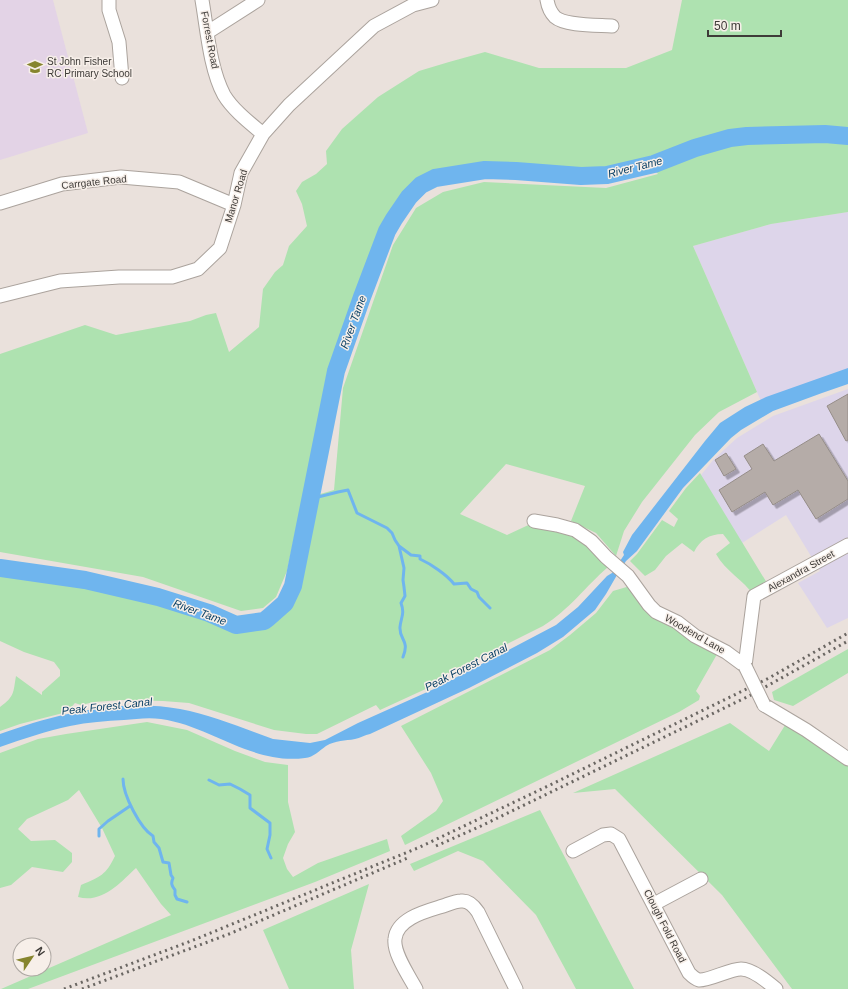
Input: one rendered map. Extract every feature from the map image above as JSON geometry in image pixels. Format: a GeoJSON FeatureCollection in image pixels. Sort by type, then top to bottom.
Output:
{"type":"FeatureCollection","features":[{"type":"Feature","properties":{"kind":"street"},"geometry":{"type":"LineString","coordinates":[[109,0],[109,10],[119,42],[122,78]]}},
{"type":"Feature","properties":{"kind":"street","name":"Forrest Road"},"geometry":{"type":"LineString","coordinates":[[202,0],[214,68],[225,96],[243,117],[263,134]]}},
{"type":"Feature","properties":{"kind":"street"},"geometry":{"type":"LineString","coordinates":[[208,32],[258,0]]}},
{"type":"Feature","properties":{"kind":"street","name":"Manor Road"},"geometry":{"type":"LineString","coordinates":[[0,296],[60,280],[119,277],[172,277],[198,269],[220,248],[234,205],[241,173],[263,134],[289,105],[374,26],[413,5],[432,0]]}},
{"type":"Feature","properties":{"kind":"street"},"geometry":{"type":"LineString","coordinates":[[547,0],[548,8],[555,17],[561,20],[571,23],[612,26]]}},
{"type":"Feature","properties":{"kind":"street","name":"Carrgate Road"},"geometry":{"type":"LineString","coordinates":[[0,203],[62,184],[121,178],[178,182],[234,205]]}},
{"type":"Feature","properties":{"kind":"street","name":"Woodend Lane"},"geometry":{"type":"LineString","coordinates":[[534,521],[575,530],[591,541],[610,561],[628,576],[649,605],[656,612],[677,622],[695,636],[726,652],[745,666],[764,705],[806,730],[848,759]]}},
{"type":"Feature","properties":{"kind":"street","name":"Alexandra Street"},"geometry":{"type":"LineString","coordinates":[[745,666],[754,596],[848,545]]}},
{"type":"Feature","properties":{"kind":"street","name":"Clough Fold Road"},"geometry":{"type":"LineString","coordinates":[[573,851],[602,835],[611,834],[619,839],[689,973],[694,978],[701,980],[742,969],[750,971],[776,989]]}},
{"type":"Feature","properties":{"kind":"street"},"geometry":{"type":"LineString","coordinates":[[654,904],[700,879]]}},
{"type":"Feature","properties":{"kind":"street"},"geometry":{"type":"LineString","coordinates":[[416,989],[394,946],[396,932],[408,920],[425,912],[461,900],[469,902],[478,912],[516,989]]}},
{"type":"Feature","properties":{"kind":"shaded area","name":"St John Fisher RC Primary School"},"geometry":{"type":"Polygon","coordinates":[[[0,0],[53,0],[88,133],[0,160],[0,0]]]}},
{"type":"Feature","properties":{"kind":"shaded area"},"geometry":{"type":"Polygon","coordinates":[[[848,212],[848,376],[764,408],[693,246],[771,224],[848,212]]]}},
{"type":"Feature","properties":{"kind":"shaded area"},"geometry":{"type":"Polygon","coordinates":[[[848,389],[848,618],[827,628],[798,583],[820,571],[786,515],[742,543],[701,475],[714,459],[737,438],[773,416],[848,389]]]}},
{"type":"Feature","properties":{"kind":"green space"},"geometry":{"type":"Polygon","coordinates":[[[682,0],[848,0],[848,212],[771,224],[693,246],[757,392],[719,412],[695,435],[642,502],[624,531],[616,556],[596,533],[571,521],[585,486],[506,464],[460,514],[507,535],[537,521],[575,530],[608,567],[569,605],[543,626],[439,678],[443,681],[380,710],[376,705],[317,734],[274,730],[189,703],[122,700],[94,702],[81,705],[75,703],[67,712],[20,724],[0,731],[0,707],[11,697],[14,690],[16,676],[42,695],[42,692],[60,676],[60,670],[54,662],[24,652],[0,641],[0,568],[85,580],[158,597],[209,613],[236,625],[264,621],[285,603],[293,586],[310,497],[334,490],[343,388],[393,245],[416,208],[443,192],[484,182],[606,188],[658,174],[651,165],[607,175],[581,176],[485,170],[435,178],[421,185],[409,197],[387,231],[336,371],[327,413],[321,410],[287,571],[276,597],[263,608],[241,611],[143,577],[0,552],[0,354],[85,325],[116,335],[190,321],[216,313],[229,352],[259,327],[263,289],[275,272],[283,265],[289,246],[307,226],[302,204],[296,191],[302,182],[316,174],[327,164],[326,151],[342,129],[378,97],[419,71],[485,52],[539,68],[626,68],[672,50],[682,0]]]}},
{"type":"Feature","properties":{"kind":"green space"},"geometry":{"type":"Polygon","coordinates":[[[700,473],[770,588],[754,596],[750,590],[724,565],[716,554],[730,543],[723,534],[713,535],[706,538],[699,544],[694,552],[682,543],[666,556],[655,570],[645,576],[630,561],[637,554],[662,520],[674,527],[678,519],[669,511],[686,488],[700,473]]]}},
{"type":"Feature","properties":{"kind":"green space"},"geometry":{"type":"Polygon","coordinates":[[[630,586],[720,649],[696,691],[700,696],[699,700],[679,712],[405,845],[401,836],[436,811],[443,801],[431,773],[401,726],[550,650],[596,613],[613,591],[630,586]]]}},
{"type":"Feature","properties":{"kind":"green space"},"geometry":{"type":"Polygon","coordinates":[[[848,649],[848,673],[793,706],[774,700],[772,692],[848,649]]]}},
{"type":"Feature","properties":{"kind":"green space"},"geometry":{"type":"Polygon","coordinates":[[[147,722],[187,730],[235,751],[265,762],[288,765],[288,802],[295,832],[288,844],[283,858],[287,869],[293,877],[318,863],[387,839],[390,851],[315,882],[28,989],[1,989],[29,977],[52,977],[52,967],[171,915],[161,904],[136,868],[103,895],[87,898],[78,897],[81,885],[102,875],[109,867],[115,856],[102,828],[79,790],[68,800],[27,819],[18,829],[31,841],[55,840],[72,853],[72,862],[63,872],[32,867],[11,885],[0,888],[0,753],[38,739],[147,722]]]}},
{"type":"Feature","properties":{"kind":"green space"},"geometry":{"type":"Polygon","coordinates":[[[787,722],[848,765],[848,989],[792,989],[722,895],[615,789],[573,793],[730,723],[769,751],[787,722]]]}},
{"type":"Feature","properties":{"kind":"green space"},"geometry":{"type":"Polygon","coordinates":[[[540,810],[634,989],[576,989],[536,915],[483,861],[458,851],[414,871],[410,864],[540,810]]]}},
{"type":"Feature","properties":{"kind":"green space"},"geometry":{"type":"Polygon","coordinates":[[[369,884],[351,950],[354,989],[289,989],[263,930],[369,884]]]}},
{"type":"Feature","properties":{"kind":"water"},"geometry":{"type":"Polygon","coordinates":[[[848,368],[848,384],[773,411],[741,430],[731,438],[683,488],[637,551],[626,561],[595,610],[563,637],[537,653],[469,688],[370,734],[355,739],[333,743],[326,746],[316,754],[305,758],[286,759],[249,751],[179,723],[147,718],[97,722],[61,728],[0,747],[0,734],[43,720],[88,710],[135,705],[180,709],[227,722],[273,739],[310,743],[325,740],[358,723],[434,689],[556,625],[578,607],[607,576],[612,573],[624,555],[623,552],[632,535],[720,423],[745,407],[766,397],[848,368]]]}},
{"type":"Feature","properties":{"kind":"building"},"geometry":{"type":"Polygon","coordinates":[[[848,394],[848,440],[846,441],[827,406],[848,394]]]}},
{"type":"Feature","properties":{"kind":"building"},"geometry":{"type":"Polygon","coordinates":[[[819,434],[848,481],[848,499],[816,519],[798,490],[773,505],[765,492],[732,512],[719,490],[752,469],[744,456],[763,444],[774,461],[819,434]]]}},
{"type":"Feature","properties":{"kind":"building"},"geometry":{"type":"Polygon","coordinates":[[[726,453],[736,469],[724,476],[715,460],[726,453]]]}},
{"type":"Feature","properties":{"kind":"waterway","name":"River Tame"},"geometry":{"type":"LineString","coordinates":[[0,568],[85,580],[158,597],[209,613],[236,625],[264,621],[285,603],[293,586],[336,371],[362,297],[387,231],[409,197],[421,185],[435,178],[485,170],[581,176],[607,175],[654,164],[695,148],[730,138],[747,136],[825,134],[848,136]]}},
{"type":"Feature","properties":{"kind":"waterway"},"geometry":{"type":"LineString","coordinates":[[310,499],[348,490],[357,513],[387,528],[392,533],[399,546],[411,555],[420,556],[420,559],[438,570],[454,584],[467,583],[471,589],[477,592],[479,597],[490,608]]}},
{"type":"Feature","properties":{"kind":"waterway"},"geometry":{"type":"LineString","coordinates":[[399,546],[404,568],[403,580],[405,596],[401,603],[403,613],[400,627],[401,635],[405,643],[403,657]]}},
{"type":"Feature","properties":{"kind":"waterway"},"geometry":{"type":"LineString","coordinates":[[123,779],[126,794],[133,810],[143,826],[153,836],[154,842],[159,848],[163,862],[169,863],[173,878],[172,884],[177,899],[187,902]]}},
{"type":"Feature","properties":{"kind":"waterway"},"geometry":{"type":"LineString","coordinates":[[209,780],[219,785],[230,784],[250,795],[250,808],[270,823],[270,835],[267,849],[271,858]]}},
{"type":"Feature","properties":{"kind":"waterway"},"geometry":{"type":"LineString","coordinates":[[99,836],[99,829],[130,806]]}},
{"type":"Feature","properties":{"kind":"railway"},"geometry":{"type":"LineString","coordinates":[[64,989],[191,941],[420,847],[769,678],[848,633]]}},
{"type":"Feature","properties":{"kind":"railway"},"geometry":{"type":"LineString","coordinates":[[436,846],[481,826],[749,696],[848,641]]}},
{"type":"Feature","properties":{"kind":"railway"},"geometry":{"type":"LineString","coordinates":[[82,989],[229,934],[410,857]]}},
{"type":"Feature","properties":{"kind":"place","name":"St John Fisher RC Primary School"},"geometry":{"type":"Point","coordinates":[35,67]}},
{"type":"Feature","properties":{"kind":"water label","name":"Peak Forest Canal"},"geometry":{"type":"Point","coordinates":[466,667]}},
{"type":"Feature","properties":{"kind":"water label","name":"Peak Forest Canal"},"geometry":{"type":"Point","coordinates":[107,706]}}]}
